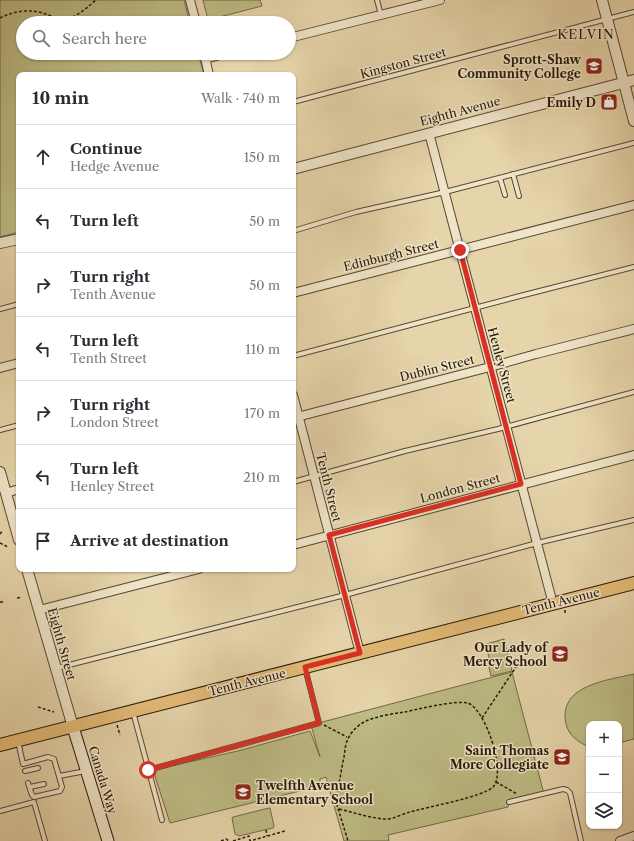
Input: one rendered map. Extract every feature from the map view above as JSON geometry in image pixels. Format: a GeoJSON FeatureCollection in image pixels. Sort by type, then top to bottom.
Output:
{"type":"FeatureCollection","features":[{"type":"Feature","properties":{"kind":"main road","name":"Tenth Avenue"},"geometry":{"type":"LineString","coordinates":[[0,745],[634,583]]}},
{"type":"Feature","properties":{"kind":"main road","name":"Canada Way"},"geometry":{"type":"LineString","coordinates":[[73,727],[108,841]]}},
{"type":"Feature","properties":{"kind":"street"},"geometry":{"type":"LineString","coordinates":[[190,0],[194,16]]}},
{"type":"Feature","properties":{"kind":"street"},"geometry":{"type":"LineString","coordinates":[[296,36],[440,0]]}},
{"type":"Feature","properties":{"kind":"street"},"geometry":{"type":"LineString","coordinates":[[602,0],[634,121]]}},
{"type":"Feature","properties":{"kind":"street"},"geometry":{"type":"LineString","coordinates":[[205,60],[209,72]]}},
{"type":"Feature","properties":{"kind":"street","name":"Eighth Avenue"},"geometry":{"type":"LineString","coordinates":[[296,167],[634,80]]}},
{"type":"Feature","properties":{"kind":"street","name":"Henley Street"},"geometry":{"type":"LineString","coordinates":[[429,133],[553,604]]}},
{"type":"Feature","properties":{"kind":"street","name":"Edinburgh Street"},"geometry":{"type":"LineString","coordinates":[[296,292],[634,205]]}},
{"type":"Feature","properties":{"kind":"street"},"geometry":{"type":"LineString","coordinates":[[0,243],[16,239]]}},
{"type":"Feature","properties":{"kind":"street","name":"Dublin Street"},"geometry":{"type":"LineString","coordinates":[[296,417],[634,329]]}},
{"type":"Feature","properties":{"kind":"street"},"geometry":{"type":"LineString","coordinates":[[0,368],[16,364]]}},
{"type":"Feature","properties":{"kind":"street","name":"Tenth Street"},"geometry":{"type":"LineString","coordinates":[[296,417],[314,477],[360,653]]}},
{"type":"Feature","properties":{"kind":"street","name":"London Street"},"geometry":{"type":"LineString","coordinates":[[296,544],[634,455]]}},
{"type":"Feature","properties":{"kind":"street"},"geometry":{"type":"LineString","coordinates":[[0,472],[16,529]]}},
{"type":"Feature","properties":{"kind":"street"},"geometry":{"type":"LineString","coordinates":[[6,493],[16,490]]}},
{"type":"Feature","properties":{"kind":"street","name":"Eighth Street"},"geometry":{"type":"LineString","coordinates":[[28,572],[73,727]]}},
{"type":"Feature","properties":{"kind":"street"},"geometry":{"type":"LineString","coordinates":[[39,610],[187,572]]}},
{"type":"Feature","properties":{"kind":"street"},"geometry":{"type":"LineString","coordinates":[[620,841],[634,836]]}},
{"type":"Feature","properties":{"kind":"lane"},"geometry":{"type":"LineString","coordinates":[[377,0],[381,15]]}},
{"type":"Feature","properties":{"kind":"lane","name":"Kingston Street"},"geometry":{"type":"LineString","coordinates":[[296,101],[634,12]]}},
{"type":"Feature","properties":{"kind":"lane"},"geometry":{"type":"LineString","coordinates":[[296,230],[356,212],[445,192],[634,143]]}},
{"type":"Feature","properties":{"kind":"lane"},"geometry":{"type":"LineString","coordinates":[[513,174],[519,196]]}},
{"type":"Feature","properties":{"kind":"lane"},"geometry":{"type":"LineString","coordinates":[[500,178],[505,195]]}},
{"type":"Feature","properties":{"kind":"lane"},"geometry":{"type":"LineString","coordinates":[[296,355],[634,267]]}},
{"type":"Feature","properties":{"kind":"lane"},"geometry":{"type":"LineString","coordinates":[[0,309],[16,305]]}},
{"type":"Feature","properties":{"kind":"lane"},"geometry":{"type":"LineString","coordinates":[[296,481],[405,451],[634,392]]}},
{"type":"Feature","properties":{"kind":"lane"},"geometry":{"type":"LineString","coordinates":[[0,430],[16,427]]}},
{"type":"Feature","properties":{"kind":"lane"},"geometry":{"type":"LineString","coordinates":[[55,668],[345,595],[537,543],[634,520]]}},
{"type":"Feature","properties":{"kind":"lane"},"geometry":{"type":"LineString","coordinates":[[148,770],[319,723],[305,667]]}},
{"type":"Feature","properties":{"kind":"lane"},"geometry":{"type":"LineString","coordinates":[[133,711],[162,820]]}},
{"type":"Feature","properties":{"kind":"lane"},"geometry":{"type":"LineString","coordinates":[[18,740],[26,772],[38,768]]}},
{"type":"Feature","properties":{"kind":"lane"},"geometry":{"type":"LineString","coordinates":[[23,764],[48,757],[54,759],[53,764],[62,786],[60,792],[34,797],[29,785],[44,784]]}},
{"type":"Feature","properties":{"kind":"lane"},"geometry":{"type":"LineString","coordinates":[[58,779],[86,771]]}},
{"type":"Feature","properties":{"kind":"lane"},"geometry":{"type":"LineString","coordinates":[[509,802],[563,789],[569,791],[581,841]]}},
{"type":"Feature","properties":{"kind":"lane"},"geometry":{"type":"LineString","coordinates":[[0,811],[34,802],[45,841]]}},
{"type":"Feature","properties":{"kind":"path"},"geometry":{"type":"LineString","coordinates":[[72,16],[83,11],[96,0]]}},
{"type":"Feature","properties":{"kind":"path"},"geometry":{"type":"LineString","coordinates":[[0,18],[24,11],[43,13],[50,16]]}},
{"type":"Feature","properties":{"kind":"path"},"geometry":{"type":"LineString","coordinates":[[0,534],[3,530]]}},
{"type":"Feature","properties":{"kind":"path"},"geometry":{"type":"LineString","coordinates":[[0,543],[8,547]]}},
{"type":"Feature","properties":{"kind":"path"},"geometry":{"type":"LineString","coordinates":[[17,598],[22,597]]}},
{"type":"Feature","properties":{"kind":"path"},"geometry":{"type":"LineString","coordinates":[[482,718],[516,667],[522,666]]}},
{"type":"Feature","properties":{"kind":"path"},"geometry":{"type":"LineString","coordinates":[[339,809],[372,817],[391,818],[476,795],[493,787],[496,782],[498,767],[497,756],[482,718],[473,706],[468,703],[442,704],[385,715],[365,721],[353,731],[348,738],[336,799],[348,841]]}},
{"type":"Feature","properties":{"kind":"path"},"geometry":{"type":"LineString","coordinates":[[38,707],[54,712]]}},
{"type":"Feature","properties":{"kind":"path"},"geometry":{"type":"LineString","coordinates":[[319,723],[348,738]]}},
{"type":"Feature","properties":{"kind":"path"},"geometry":{"type":"LineString","coordinates":[[117,726],[120,735]]}},
{"type":"Feature","properties":{"kind":"path"},"geometry":{"type":"LineString","coordinates":[[496,782],[525,799]]}},
{"type":"Feature","properties":{"kind":"path"},"geometry":{"type":"LineString","coordinates":[[266,830],[268,836]]}},
{"type":"Feature","properties":{"kind":"path"},"geometry":{"type":"LineString","coordinates":[[233,841],[249,836],[250,841],[285,831]]}},
{"type":"Feature","properties":{"kind":"path"},"geometry":{"type":"LineString","coordinates":[[221,841],[226,839],[229,841]]}},
{"type":"Feature","properties":{"kind":"shaded area"},"geometry":{"type":"Polygon","coordinates":[[[0,0],[184,0],[188,16],[16,16],[16,60],[200,60],[203,72],[16,72],[16,233],[0,237],[0,0]]]}},
{"type":"Feature","properties":{"kind":"shaded area"},"geometry":{"type":"Polygon","coordinates":[[[203,0],[260,0],[262,6],[223,16],[207,16],[203,0]]]}},
{"type":"Feature","properties":{"kind":"shaded area"},"geometry":{"type":"Polygon","coordinates":[[[504,639],[512,671],[491,676],[487,659],[489,658],[486,644],[504,639]]]}},
{"type":"Feature","properties":{"kind":"shaded area"},"geometry":{"type":"Polygon","coordinates":[[[512,672],[544,794],[509,802],[508,807],[388,835],[389,841],[344,841],[326,777],[320,779],[320,786],[170,823],[153,770],[238,751],[310,731],[320,757],[311,725],[512,672]]]}},
{"type":"Feature","properties":{"kind":"shaded area"},"geometry":{"type":"Polygon","coordinates":[[[634,674],[634,739],[622,742],[622,721],[586,721],[586,746],[574,738],[569,732],[566,724],[565,711],[569,701],[577,693],[599,682],[634,674]]]}},
{"type":"Feature","properties":{"kind":"shaded area"},"geometry":{"type":"Polygon","coordinates":[[[270,808],[274,826],[273,828],[239,836],[235,834],[233,817],[270,808]]]}},
{"type":"Feature","properties":{"kind":"place","name":"Sprott-Shaw Community College"},"geometry":{"type":"Point","coordinates":[594,66]}},
{"type":"Feature","properties":{"kind":"place","name":"Emily D"},"geometry":{"type":"Point","coordinates":[609,102]}},
{"type":"Feature","properties":{"kind":"place","name":"Our Lady of Mercy School"},"geometry":{"type":"Point","coordinates":[560,654]}},
{"type":"Feature","properties":{"kind":"place","name":"Saint Thomas More Collegiate"},"geometry":{"type":"Point","coordinates":[562,757]}},
{"type":"Feature","properties":{"kind":"place","name":"Twelfth Avenue Elementary School"},"geometry":{"type":"Point","coordinates":[243,792]}},
{"type":"Feature","properties":{"kind":"district","name":"KELVIN"},"geometry":{"type":"Point","coordinates":[586,34]}},
{"type":"Feature","properties":{"kind":"route"},"geometry":{"type":"LineString","coordinates":[[148,770],[319,723],[305,667],[360,653],[329,535],[521,484],[460,250]]}}]}
